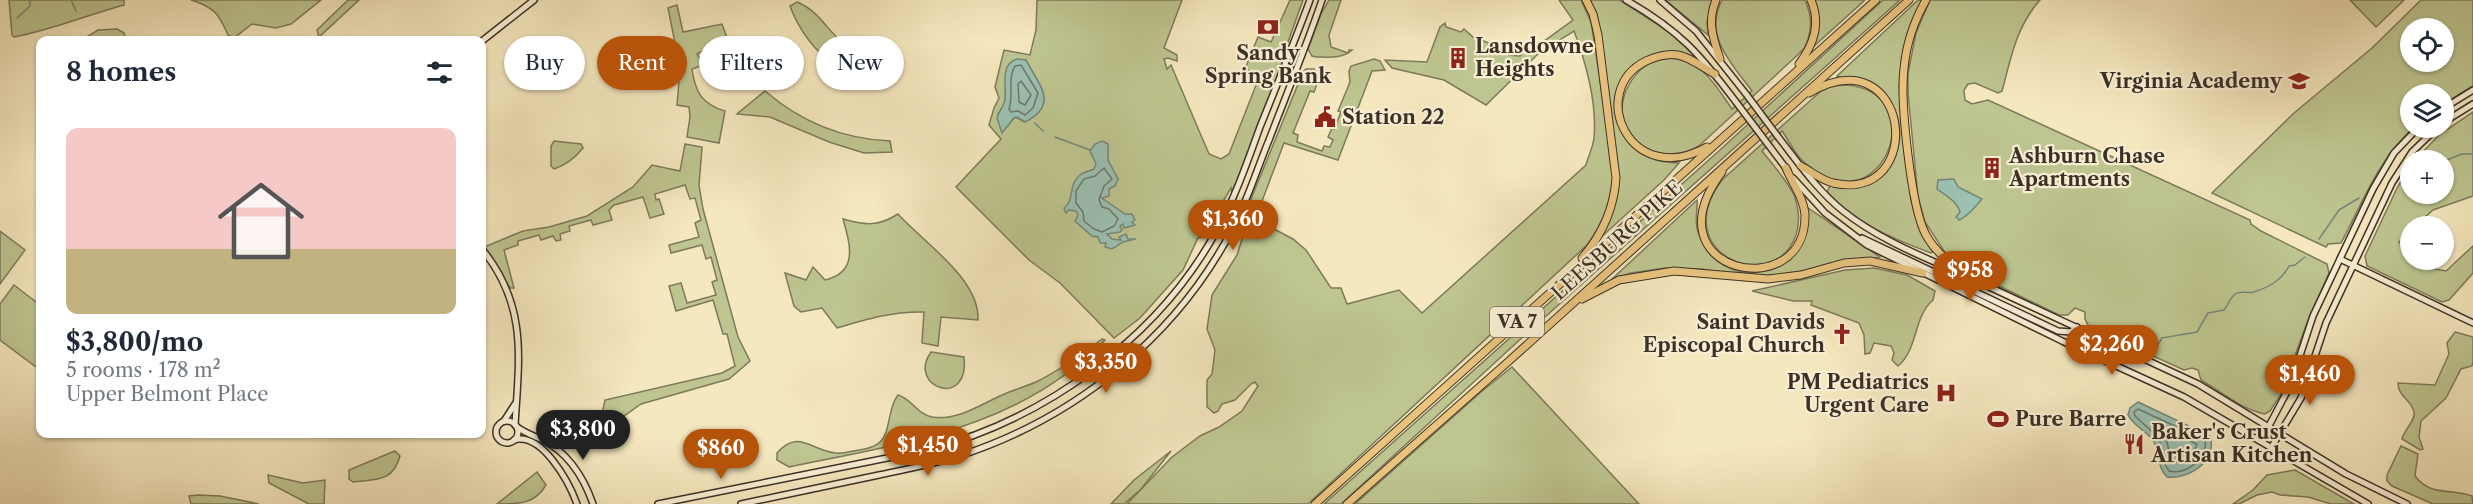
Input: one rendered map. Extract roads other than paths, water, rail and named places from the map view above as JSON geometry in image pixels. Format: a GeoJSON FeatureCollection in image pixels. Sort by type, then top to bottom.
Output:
{"type":"FeatureCollection","features":[{"type":"Feature","properties":{"kind":"highway"},"geometry":{"type":"LineString","coordinates":[[1566,278],[1588,252],[1603,229],[1615,192],[1616,163],[1598,35],[1586,0]]}},
{"type":"Feature","properties":{"kind":"highway"},"geometry":{"type":"LineString","coordinates":[[1716,0],[1710,19],[1720,59]]}},
{"type":"Feature","properties":{"kind":"highway"},"geometry":{"type":"LineString","coordinates":[[1786,81],[1806,55],[1814,36],[1816,17],[1810,0]]}},
{"type":"Feature","properties":{"kind":"highway","name":"LEESBURG PIKE"},"geometry":{"type":"LineString","coordinates":[[1315,504],[1876,0]]}},
{"type":"Feature","properties":{"kind":"highway","name":"LEESBURG PIKE"},"geometry":{"type":"LineString","coordinates":[[1347,504],[1909,0]]}},
{"type":"Feature","properties":{"kind":"highway"},"geometry":{"type":"LineString","coordinates":[[1926,0],[1912,32],[1903,70],[1914,200],[1921,224],[1934,247],[1972,279]]}},
{"type":"Feature","properties":{"kind":"highway"},"geometry":{"type":"LineString","coordinates":[[1715,74],[1685,57],[1667,54],[1655,57],[1643,62],[1621,88],[1618,110],[1620,122],[1631,141],[1639,149],[1656,157],[1674,159],[1689,156],[1719,140]]}},
{"type":"Feature","properties":{"kind":"highway"},"geometry":{"type":"LineString","coordinates":[[1797,100],[1834,82],[1862,83],[1872,88],[1886,101],[1892,111],[1897,133],[1896,144],[1889,161],[1875,176],[1859,183],[1844,185],[1826,182],[1801,166]]}},
{"type":"Feature","properties":{"kind":"highway"},"geometry":{"type":"LineString","coordinates":[[1736,155],[1709,191],[1701,210],[1701,226],[1708,243],[1720,258],[1745,269],[1763,268],[1779,262],[1792,251],[1801,236],[1805,213],[1802,201],[1786,168]]}},
{"type":"Feature","properties":{"kind":"highway"},"geometry":{"type":"LineString","coordinates":[[1558,316],[1606,285],[1656,272],[1690,271],[1749,279],[1768,279],[1801,275],[1844,263],[1870,261],[1923,273]]}},
{"type":"Feature","properties":{"kind":"main road"},"geometry":{"type":"LineString","coordinates":[[486,38],[534,0]]}},
{"type":"Feature","properties":{"kind":"main road"},"geometry":{"type":"LineString","coordinates":[[658,504],[915,453],[965,439],[1025,413],[1061,392],[1096,367],[1133,335],[1173,292],[1194,268],[1216,232],[1247,165],[1310,0]]}},
{"type":"Feature","properties":{"kind":"main road"},"geometry":{"type":"LineString","coordinates":[[741,504],[921,466],[982,448],[1023,431],[1062,410],[1132,357],[1188,296],[1211,266],[1232,229],[1250,192],[1323,0]]}},
{"type":"Feature","properties":{"kind":"main road"},"geometry":{"type":"LineString","coordinates":[[1626,0],[1676,32],[1695,50],[1815,203],[1848,232],[1875,249],[1923,273],[2184,397],[2368,504]]}},
{"type":"Feature","properties":{"kind":"main road"},"geometry":{"type":"LineString","coordinates":[[1660,0],[1696,31],[1720,59],[1827,197],[1865,227],[1886,239],[2198,384],[2346,474],[2407,504]]}},
{"type":"Feature","properties":{"kind":"main road"},"geometry":{"type":"LineString","coordinates":[[2454,102],[2473,90]]}},
{"type":"Feature","properties":{"kind":"main road"},"geometry":{"type":"LineString","coordinates":[[2454,116],[2473,104]]}},
{"type":"Feature","properties":{"kind":"main road"},"geometry":{"type":"LineString","coordinates":[[2260,441],[2290,386],[2313,316],[2384,168],[2408,138]]}},
{"type":"Feature","properties":{"kind":"main road"},"geometry":{"type":"LineString","coordinates":[[2271,448],[2301,398],[2326,323],[2397,173],[2412,152],[2427,138]]}},
{"type":"Feature","properties":{"kind":"main road"},"geometry":{"type":"LineString","coordinates":[[1848,232],[2058,331],[2071,332],[2077,327]]}},
{"type":"Feature","properties":{"kind":"main road"},"geometry":{"type":"LineString","coordinates":[[486,256],[503,284],[514,311],[520,356],[517,434],[514,440]]}},
{"type":"Feature","properties":{"kind":"main road"},"geometry":{"type":"LineString","coordinates":[[2340,259],[2473,323]]}},
{"type":"Feature","properties":{"kind":"main road"},"geometry":{"type":"LineString","coordinates":[[518,394],[511,413],[497,427],[497,436],[505,443],[514,440],[529,441],[552,460],[565,477],[577,504]]}},
{"type":"Feature","properties":{"kind":"main road"},"geometry":{"type":"LineString","coordinates":[[504,421],[510,421],[544,441],[566,458],[580,476],[593,504]]}},
{"type":"Feature","properties":{"kind":"water"},"geometry":{"type":"Polygon","coordinates":[[[1017,59],[1026,60],[1040,85],[1044,101],[1036,115],[1025,122],[1017,117],[1014,118],[1002,133],[997,118],[1005,100],[1006,71],[1011,62],[1017,59]]]}},
{"type":"Feature","properties":{"kind":"water"},"geometry":{"type":"Polygon","coordinates":[[[1102,141],[1108,144],[1108,160],[1118,179],[1115,186],[1109,189],[1109,196],[1102,198],[1125,214],[1132,214],[1135,220],[1132,222],[1135,225],[1124,228],[1123,224],[1120,226],[1122,230],[1120,232],[1107,234],[1112,239],[1121,240],[1119,237],[1126,234],[1128,239],[1136,239],[1123,242],[1112,249],[1105,247],[1106,243],[1100,243],[1098,237],[1092,236],[1075,221],[1078,215],[1076,211],[1069,210],[1066,213],[1064,208],[1069,201],[1076,179],[1094,169],[1096,164],[1090,151],[1095,144],[1102,141]]]}},
{"type":"Feature","properties":{"kind":"water"},"geometry":{"type":"Polygon","coordinates":[[[1954,179],[1958,187],[1982,199],[1959,220],[1956,217],[1960,212],[1956,205],[1937,189],[1938,180],[1954,179]]]}},
{"type":"Feature","properties":{"kind":"water"},"geometry":{"type":"Polygon","coordinates":[[[2138,402],[2210,436],[2210,453],[2205,461],[2192,472],[2167,477],[2161,469],[2154,442],[2128,415],[2130,408],[2138,402]]]}},
{"type":"Feature","properties":{"kind":"waterway"},"geometry":{"type":"LineString","coordinates":[[17,18],[30,6],[30,0]]}},
{"type":"Feature","properties":{"kind":"waterway"},"geometry":{"type":"LineString","coordinates":[[71,0],[76,11]]}},
{"type":"Feature","properties":{"kind":"waterway"},"geometry":{"type":"LineString","coordinates":[[1035,123],[1043,131]]}},
{"type":"Feature","properties":{"kind":"waterway"},"geometry":{"type":"LineString","coordinates":[[1055,137],[1090,150]]}},
{"type":"Feature","properties":{"kind":"waterway"},"geometry":{"type":"LineString","coordinates":[[2454,157],[2473,154]]}},
{"type":"Feature","properties":{"kind":"waterway"},"geometry":{"type":"LineString","coordinates":[[2319,239],[2339,210],[2359,198]]}},
{"type":"Feature","properties":{"kind":"waterway"},"geometry":{"type":"LineString","coordinates":[[2155,349],[2162,338],[2197,332],[2208,313],[2224,310],[2235,294],[2254,292],[2270,286],[2282,276],[2289,266],[2295,265],[2305,257]]}},
{"type":"Feature","properties":{"kind":"place","name":"Sandy Spring Bank"},"geometry":{"type":"Point","coordinates":[1268,27]}},
{"type":"Feature","properties":{"kind":"place","name":"Lansdowne Heights"},"geometry":{"type":"Point","coordinates":[1458,58]}},
{"type":"Feature","properties":{"kind":"place","name":"Virginia Academy"},"geometry":{"type":"Point","coordinates":[2299,81]}},
{"type":"Feature","properties":{"kind":"place","name":"Station 22"},"geometry":{"type":"Point","coordinates":[1325,117]}},
{"type":"Feature","properties":{"kind":"place","name":"Ashburn Chase Apartments"},"geometry":{"type":"Point","coordinates":[1992,168]}},
{"type":"Feature","properties":{"kind":"place","name":"Saint Davids Episcopal Church"},"geometry":{"type":"Point","coordinates":[1842,334]}},
{"type":"Feature","properties":{"kind":"place","name":"PM Pediatrics Urgent Care"},"geometry":{"type":"Point","coordinates":[1946,393]}},
{"type":"Feature","properties":{"kind":"place","name":"Pure Barre"},"geometry":{"type":"Point","coordinates":[1998,419]}},
{"type":"Feature","properties":{"kind":"place","name":"Baker's Crust Artisan Kitchen"},"geometry":{"type":"Point","coordinates":[2134,444]}}]}
